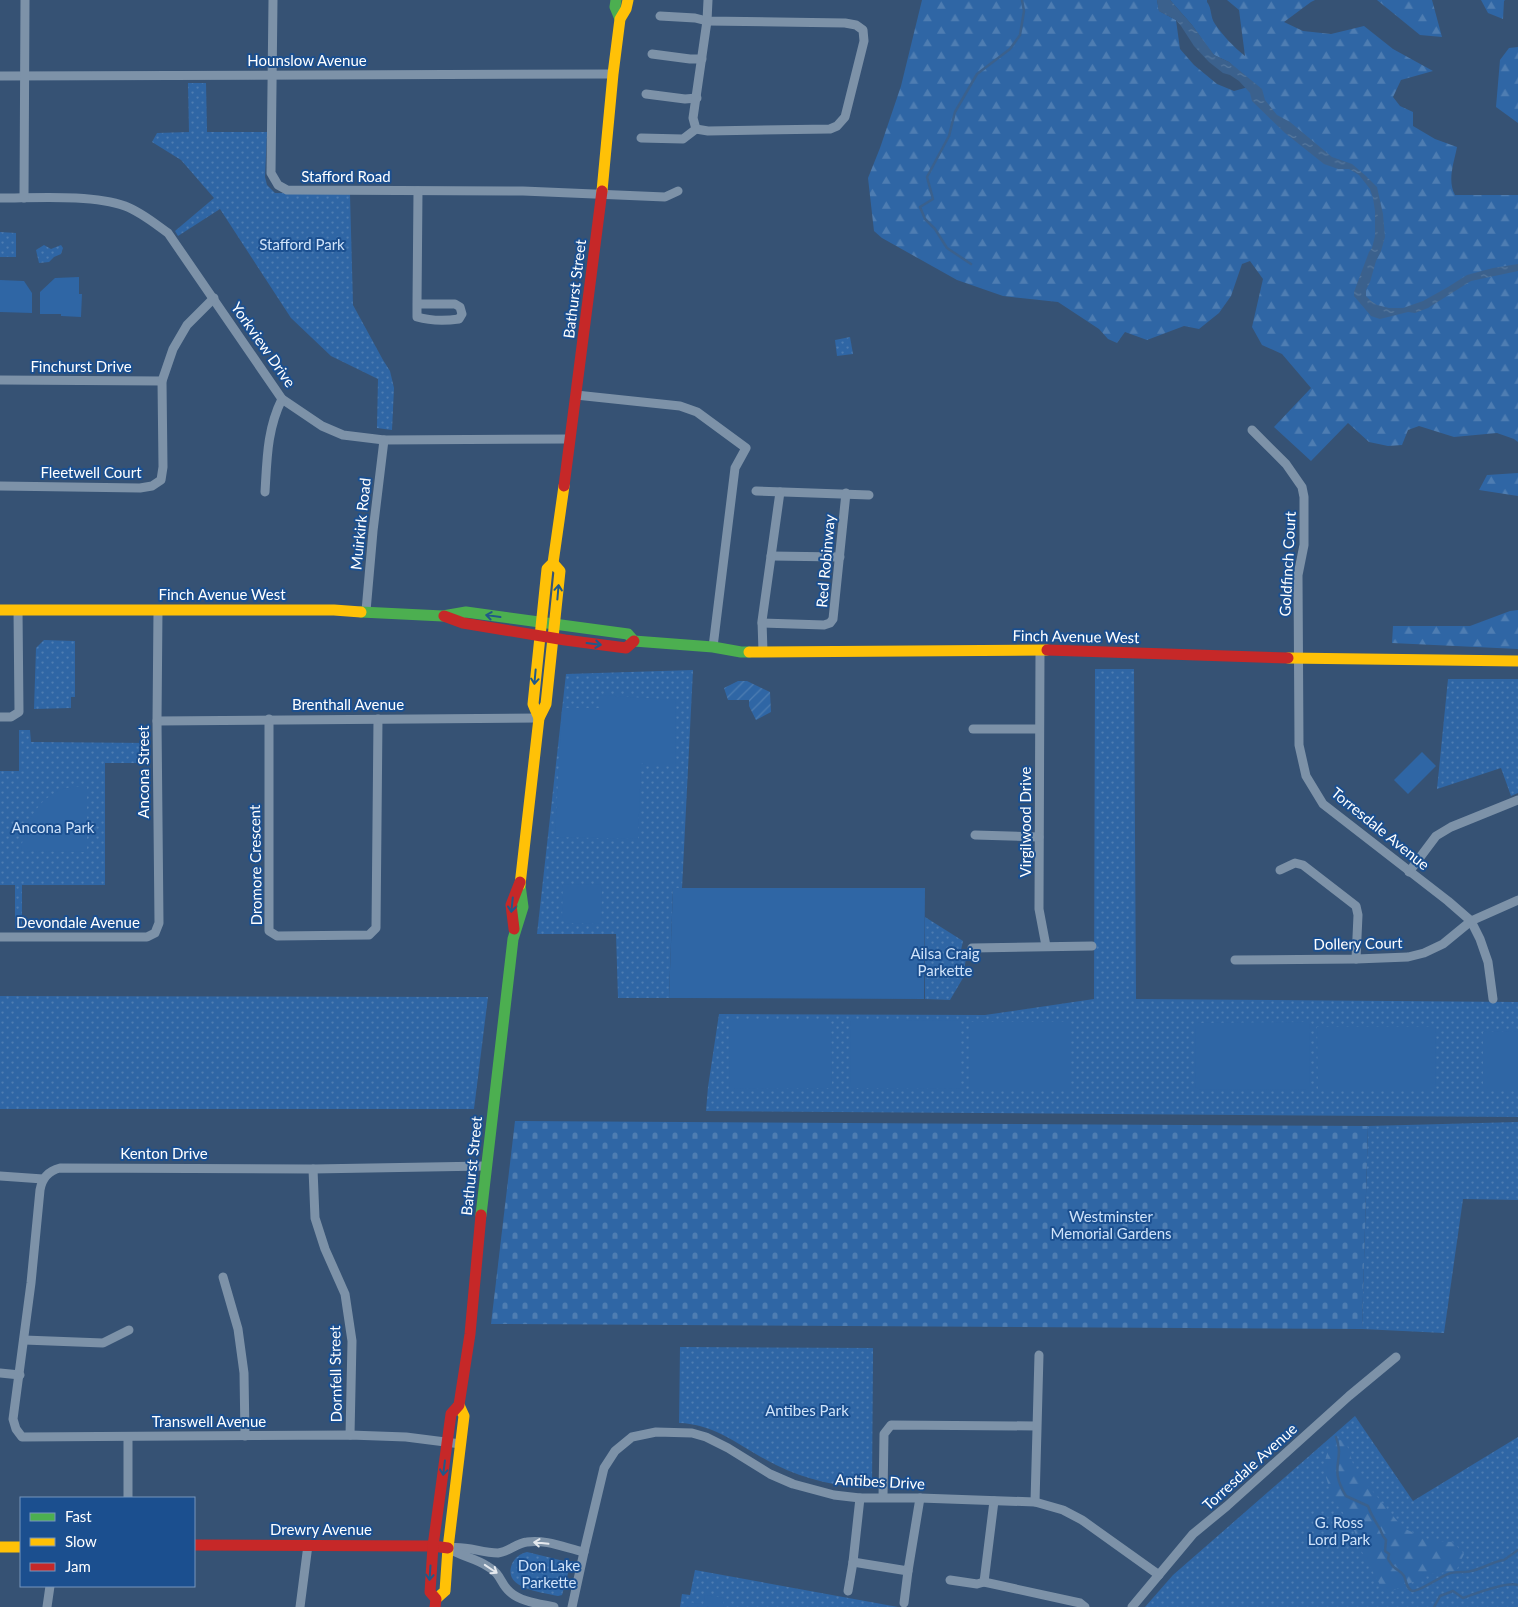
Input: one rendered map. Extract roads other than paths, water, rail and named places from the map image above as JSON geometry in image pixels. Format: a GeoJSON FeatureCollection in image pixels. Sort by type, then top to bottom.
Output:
{"type":"FeatureCollection","features":[{"type":"Feature","properties":{"kind":"main road","name":"Bathurst Street"},"geometry":{"type":"LineString","coordinates":[[616,0],[615,7],[620,19]]}},
{"type":"Feature","properties":{"kind":"main road","name":"Bathurst Street"},"geometry":{"type":"LineString","coordinates":[[539,718],[533,704],[547,569],[552,563],[576,395],[602,193],[620,19],[626,9],[628,0]]}},
{"type":"Feature","properties":{"kind":"main road","name":"Bathurst Street"},"geometry":{"type":"LineString","coordinates":[[459,1405],[451,1414],[433,1546],[430,1592],[435,1603],[445,1592],[448,1548],[464,1416],[459,1405],[471,1325],[486,1166],[514,929],[522,909],[523,900],[520,882],[539,718],[546,704],[555,624],[560,571],[552,563]]}},
{"type":"Feature","properties":{"kind":"main road","name":"Finch Avenue West"},"geometry":{"type":"LineString","coordinates":[[0,610],[366,611],[443,616],[466,612],[628,634],[634,641],[713,647],[741,652],[1040,650],[1298,658],[1518,661]]}},
{"type":"Feature","properties":{"kind":"main road","name":"Finch Avenue West"},"geometry":{"type":"LineString","coordinates":[[443,616],[463,624],[626,648],[634,641]]}},
{"type":"Feature","properties":{"kind":"main road","name":"Drewry Avenue"},"geometry":{"type":"LineString","coordinates":[[195,1545],[433,1546],[448,1548]]}},
{"type":"Feature","properties":{"kind":"main road"},"geometry":{"type":"LineString","coordinates":[[0,1547],[20,1547]]}},
{"type":"Feature","properties":{"kind":"street"},"geometry":{"type":"LineString","coordinates":[[24,198],[25,0]]}},
{"type":"Feature","properties":{"kind":"street","name":"Stafford Road"},"geometry":{"type":"LineString","coordinates":[[273,0],[271,173],[278,185],[287,190],[523,191],[665,197],[678,191]]}},
{"type":"Feature","properties":{"kind":"street"},"geometry":{"type":"LineString","coordinates":[[696,129],[693,118],[707,22],[708,0]]}},
{"type":"Feature","properties":{"kind":"street"},"geometry":{"type":"LineString","coordinates":[[641,138],[683,139],[696,129],[708,131],[830,129],[837,126],[845,117],[864,41],[863,30],[856,25],[845,23],[707,22],[695,18],[660,16]]}},
{"type":"Feature","properties":{"kind":"street"},"geometry":{"type":"LineString","coordinates":[[652,54],[702,59]]}},
{"type":"Feature","properties":{"kind":"street","name":"Hounslow Avenue"},"geometry":{"type":"LineString","coordinates":[[0,76],[613,74]]}},
{"type":"Feature","properties":{"kind":"street"},"geometry":{"type":"LineString","coordinates":[[646,94],[684,99],[697,98]]}},
{"type":"Feature","properties":{"kind":"street"},"geometry":{"type":"LineString","coordinates":[[417,304],[456,304],[460,307],[462,314],[459,319],[429,321],[417,317],[417,304],[418,191]]}},
{"type":"Feature","properties":{"kind":"street","name":"Yorkview Drive"},"geometry":{"type":"LineString","coordinates":[[0,198],[105,201],[125,206],[146,216],[168,233],[282,399],[322,426],[343,435],[384,440],[570,438]]}},
{"type":"Feature","properties":{"kind":"street","name":"Fleetwell Court"},"geometry":{"type":"LineString","coordinates":[[0,486],[140,488],[152,486],[161,480],[163,467],[162,381],[173,349],[187,325],[214,298]]}},
{"type":"Feature","properties":{"kind":"street","name":"Finchurst Drive"},"geometry":{"type":"LineString","coordinates":[[0,380],[162,381]]}},
{"type":"Feature","properties":{"kind":"street"},"geometry":{"type":"LineString","coordinates":[[576,395],[680,406],[697,412],[746,448],[735,468],[713,647]]}},
{"type":"Feature","properties":{"kind":"street"},"geometry":{"type":"LineString","coordinates":[[265,492],[267,455],[273,419],[282,399]]}},
{"type":"Feature","properties":{"kind":"street","name":"Goldfinch Court"},"geometry":{"type":"LineString","coordinates":[[1252,430],[1286,464],[1302,487],[1304,497],[1304,545],[1298,575],[1298,658]]}},
{"type":"Feature","properties":{"kind":"street","name":"Muirkirk Road"},"geometry":{"type":"LineString","coordinates":[[366,611],[384,440]]}},
{"type":"Feature","properties":{"kind":"street","name":"Red Robinway"},"geometry":{"type":"LineString","coordinates":[[756,492],[869,495]]}},
{"type":"Feature","properties":{"kind":"street"},"geometry":{"type":"LineString","coordinates":[[763,652],[762,623],[780,492]]}},
{"type":"Feature","properties":{"kind":"street","name":"Red Robinway"},"geometry":{"type":"LineString","coordinates":[[762,623],[824,625],[834,617],[846,493]]}},
{"type":"Feature","properties":{"kind":"street"},"geometry":{"type":"LineString","coordinates":[[771,556],[840,557]]}},
{"type":"Feature","properties":{"kind":"street"},"geometry":{"type":"LineString","coordinates":[[0,716],[11,717],[19,712],[18,610]]}},
{"type":"Feature","properties":{"kind":"street","name":"Ancona Street"},"geometry":{"type":"LineString","coordinates":[[155,933],[159,924],[158,610]]}},
{"type":"Feature","properties":{"kind":"street","name":"Virgilwood Drive"},"geometry":{"type":"LineString","coordinates":[[1040,650],[1039,909],[1046,946]]}},
{"type":"Feature","properties":{"kind":"street","name":"Torresdale Avenue"},"geometry":{"type":"LineString","coordinates":[[1298,658],[1299,745],[1306,776],[1323,804],[1471,921],[1488,962],[1493,999]]}},
{"type":"Feature","properties":{"kind":"street","name":"Brenthall Avenue"},"geometry":{"type":"LineString","coordinates":[[157,721],[539,718]]}},
{"type":"Feature","properties":{"kind":"street","name":"Dromore Crescent"},"geometry":{"type":"LineString","coordinates":[[269,719],[269,931],[277,936],[368,935],[376,928],[378,719]]}},
{"type":"Feature","properties":{"kind":"street"},"geometry":{"type":"LineString","coordinates":[[973,729],[1040,729]]}},
{"type":"Feature","properties":{"kind":"street"},"geometry":{"type":"LineString","coordinates":[[1409,872],[1436,836],[1451,827],[1518,800]]}},
{"type":"Feature","properties":{"kind":"street"},"geometry":{"type":"LineString","coordinates":[[975,835],[1040,837]]}},
{"type":"Feature","properties":{"kind":"street"},"geometry":{"type":"LineString","coordinates":[[1280,870],[1295,864],[1303,865],[1356,906],[1358,915],[1356,959]]}},
{"type":"Feature","properties":{"kind":"street","name":"Dollery Court"},"geometry":{"type":"LineString","coordinates":[[1235,960],[1408,958],[1443,944],[1471,921],[1518,900]]}},
{"type":"Feature","properties":{"kind":"street","name":"Devondale Avenue"},"geometry":{"type":"LineString","coordinates":[[0,937],[147,937],[155,933]]}},
{"type":"Feature","properties":{"kind":"street"},"geometry":{"type":"LineString","coordinates":[[972,948],[1092,946]]}},
{"type":"Feature","properties":{"kind":"street","name":"Kenton Drive"},"geometry":{"type":"LineString","coordinates":[[43,1179],[47,1174],[60,1168],[312,1169],[486,1166]]}},
{"type":"Feature","properties":{"kind":"street","name":"Dornfell Street"},"geometry":{"type":"LineString","coordinates":[[312,1169],[315,1218],[325,1249],[344,1294],[352,1341],[350,1435]]}},
{"type":"Feature","properties":{"kind":"street"},"geometry":{"type":"LineString","coordinates":[[0,1176],[43,1179],[40,1190],[20,1375],[0,1373]]}},
{"type":"Feature","properties":{"kind":"street"},"geometry":{"type":"LineString","coordinates":[[223,1277],[238,1329],[242,1355],[245,1436]]}},
{"type":"Feature","properties":{"kind":"street"},"geometry":{"type":"LineString","coordinates":[[24,1340],[103,1343],[129,1330]]}},
{"type":"Feature","properties":{"kind":"street"},"geometry":{"type":"LineString","coordinates":[[1035,1502],[1039,1355]]}},
{"type":"Feature","properties":{"kind":"street","name":"Torresdale Avenue"},"geometry":{"type":"LineString","coordinates":[[1132,1607],[1193,1534],[1396,1357]]}},
{"type":"Feature","properties":{"kind":"street","name":"Transwell Avenue"},"geometry":{"type":"LineString","coordinates":[[20,1375],[14,1419],[16,1429],[22,1437],[350,1435],[406,1437],[461,1444]]}},
{"type":"Feature","properties":{"kind":"street"},"geometry":{"type":"LineString","coordinates":[[883,1497],[884,1434],[891,1425],[1036,1426]]}},
{"type":"Feature","properties":{"kind":"street","name":"Antibes Drive"},"geometry":{"type":"LineString","coordinates":[[572,1607],[602,1476],[607,1463],[621,1444],[632,1437],[668,1432],[692,1433],[706,1437],[770,1474],[827,1494],[860,1498],[883,1497],[1035,1502],[1063,1510],[1082,1520],[1159,1575]]}},
{"type":"Feature","properties":{"kind":"street"},"geometry":{"type":"LineString","coordinates":[[128,1437],[128,1497]]}},
{"type":"Feature","properties":{"kind":"street"},"geometry":{"type":"LineString","coordinates":[[848,1591],[860,1498]]}},
{"type":"Feature","properties":{"kind":"street"},"geometry":{"type":"LineString","coordinates":[[904,1603],[920,1498]]}},
{"type":"Feature","properties":{"kind":"street"},"geometry":{"type":"LineString","coordinates":[[984,1582],[994,1500]]}},
{"type":"Feature","properties":{"kind":"street"},"geometry":{"type":"LineString","coordinates":[[448,1548],[459,1546],[500,1553],[526,1542],[544,1542],[584,1552]]}},
{"type":"Feature","properties":{"kind":"street"},"geometry":{"type":"LineString","coordinates":[[300,1607],[308,1545]]}},
{"type":"Feature","properties":{"kind":"street"},"geometry":{"type":"LineString","coordinates":[[448,1548],[486,1565],[498,1574],[509,1592],[519,1598],[554,1607]]}},
{"type":"Feature","properties":{"kind":"street"},"geometry":{"type":"LineString","coordinates":[[852,1562],[908,1571]]}},
{"type":"Feature","properties":{"kind":"street"},"geometry":{"type":"LineString","coordinates":[[950,1580],[977,1584],[984,1582],[1080,1602],[1085,1607]]}},
{"type":"Feature","properties":{"kind":"street"},"geometry":{"type":"LineString","coordinates":[[47,1607],[50,1587]]}},
{"type":"Feature","properties":{"kind":"water"},"geometry":{"type":"Polygon","coordinates":[[[1157,0],[1170,0],[1192,25],[1214,55],[1229,62],[1262,89],[1265,100],[1277,115],[1290,122],[1332,157],[1352,164],[1377,187],[1383,214],[1385,237],[1366,290],[1366,296],[1371,301],[1377,305],[1389,308],[1403,308],[1423,301],[1467,275],[1518,264],[1518,271],[1471,281],[1428,308],[1415,313],[1408,312],[1380,319],[1371,316],[1354,296],[1375,236],[1375,211],[1370,189],[1359,175],[1349,169],[1338,169],[1324,164],[1285,133],[1252,101],[1250,93],[1239,81],[1223,73],[1209,62],[1194,46],[1176,20],[1159,11],[1157,0]]]}},
{"type":"Feature","properties":{"kind":"waterway"},"geometry":{"type":"LineString","coordinates":[[971,264],[947,248],[935,229],[925,219],[920,207],[933,199],[927,177],[949,136],[955,112],[977,74],[1010,49],[1020,35],[1024,11],[1022,0]]}},
{"type":"Feature","properties":{"kind":"waterway"},"geometry":{"type":"LineString","coordinates":[[1336,1437],[1339,1449],[1337,1472],[1342,1489],[1346,1496],[1368,1506],[1386,1540],[1385,1551],[1389,1554],[1388,1559],[1403,1574],[1411,1591],[1420,1589],[1451,1573],[1468,1572],[1504,1560],[1518,1550]]}},
{"type":"Feature","properties":{"kind":"waterway"},"geometry":{"type":"LineString","coordinates":[[1434,1607],[1440,1596],[1453,1591],[1463,1598],[1499,1586],[1518,1585]]}},
{"type":"Feature","properties":{"kind":"park label","name":"Stafford Park"},"geometry":{"type":"Point","coordinates":[302,245]}},
{"type":"Feature","properties":{"kind":"park label","name":"Ancona Park"},"geometry":{"type":"Point","coordinates":[53,828]}},
{"type":"Feature","properties":{"kind":"park label","name":"Ailsa Craig Parkette"},"geometry":{"type":"Point","coordinates":[945,962]}},
{"type":"Feature","properties":{"kind":"park label","name":"Westminster Memorial Gardens"},"geometry":{"type":"Point","coordinates":[1111,1226]}},
{"type":"Feature","properties":{"kind":"park label","name":"Antibes Park"},"geometry":{"type":"Point","coordinates":[807,1411]}},
{"type":"Feature","properties":{"kind":"park label","name":"G. Ross Lord Park"},"geometry":{"type":"Point","coordinates":[1339,1532]}},
{"type":"Feature","properties":{"kind":"park label","name":"Don Lake Parkette"},"geometry":{"type":"Point","coordinates":[549,1574]}}]}
